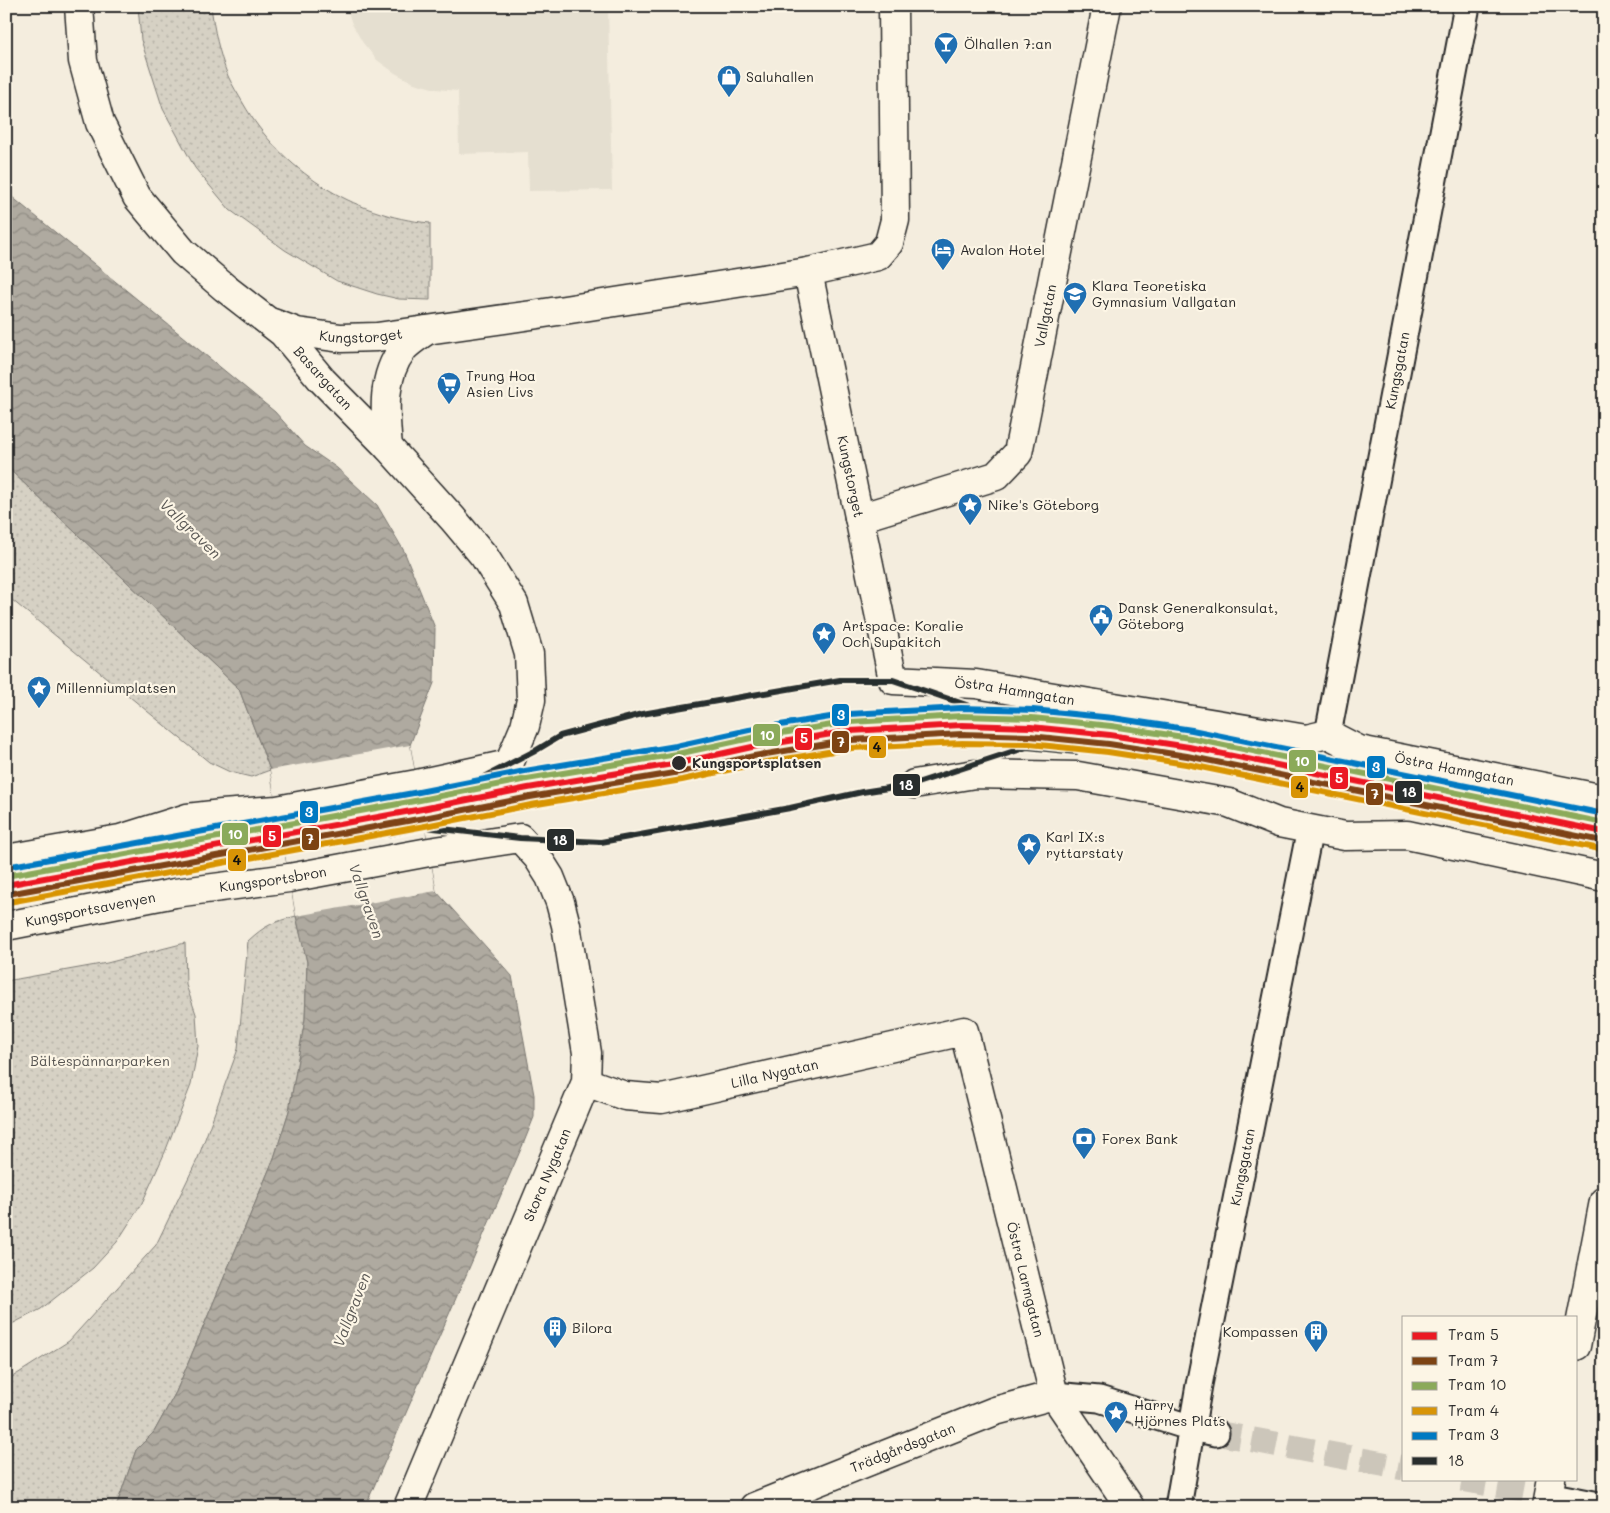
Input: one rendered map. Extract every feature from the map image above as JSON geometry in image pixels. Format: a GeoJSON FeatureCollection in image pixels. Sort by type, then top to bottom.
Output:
{"type":"FeatureCollection","features":[{"type":"Feature","properties":{"kind":"street","name":"Basargatan"},"geometry":{"type":"LineString","coordinates":[[6,859],[120,839],[166,823],[187,818],[277,810],[417,784],[509,764],[525,726],[531,700],[529,654],[514,604],[484,556],[388,447],[342,402],[282,333],[183,252],[136,197],[100,123],[83,61],[80,6]]}},
{"type":"Feature","properties":{"kind":"street","name":"Kungstorget"},"geometry":{"type":"LineString","coordinates":[[268,321],[296,332],[341,338],[377,336],[808,272],[878,256],[889,243],[896,220],[893,6]]}},
{"type":"Feature","properties":{"kind":"street","name":"Vallgatan"},"geometry":{"type":"LineString","coordinates":[[859,518],[996,476],[1018,453],[1107,6]]}},
{"type":"Feature","properties":{"kind":"street","name":"Kungsgatan"},"geometry":{"type":"LineString","coordinates":[[1328,734],[1467,6]]}},
{"type":"Feature","properties":{"kind":"street","name":"Kungstorget"},"geometry":{"type":"LineString","coordinates":[[808,272],[893,680]]}},
{"type":"Feature","properties":{"kind":"street","name":"Kungstorget"},"geometry":{"type":"LineString","coordinates":[[388,447],[385,394],[392,368],[403,348],[427,330]]}},
{"type":"Feature","properties":{"kind":"street","name":"Östra Hamngatan"},"geometry":{"type":"LineString","coordinates":[[893,680],[976,684],[1306,739],[1328,734],[1359,750],[1604,799]]}},
{"type":"Feature","properties":{"kind":"street"},"geometry":{"type":"LineString","coordinates":[[914,784],[975,774],[1078,776],[1229,803],[1279,823],[1345,836],[1407,835],[1604,877]]}},
{"type":"Feature","properties":{"kind":"street","name":"Kungsgatan"},"geometry":{"type":"LineString","coordinates":[[1178,1507],[1199,1385],[1310,829]]}},
{"type":"Feature","properties":{"kind":"street","name":"Kungsportsbron"},"geometry":{"type":"LineString","coordinates":[[175,893],[289,878],[430,852],[520,838]]}},
{"type":"Feature","properties":{"kind":"street","name":"Stora Nygatan"},"geometry":{"type":"LineString","coordinates":[[408,1507],[586,1082],[587,1053],[566,925],[560,902],[550,877],[538,858],[520,838]]}},
{"type":"Feature","properties":{"kind":"street","name":"Kungsportsavenyen"},"geometry":{"type":"LineString","coordinates":[[6,926],[175,893]]}},
{"type":"Feature","properties":{"kind":"street","name":"Lilla Nygatan"},"geometry":{"type":"LineString","coordinates":[[586,1082],[625,1096],[662,1099],[964,1031]]}},
{"type":"Feature","properties":{"kind":"street","name":"Östra Larmgatan"},"geometry":{"type":"LineString","coordinates":[[964,1031],[1054,1396],[1130,1507]]}},
{"type":"Feature","properties":{"kind":"street"},"geometry":{"type":"LineString","coordinates":[[1578,1336],[1604,1201]]}},
{"type":"Feature","properties":{"kind":"street"},"geometry":{"type":"LineString","coordinates":[[1054,1396],[1098,1399],[1192,1428],[1216,1433]]}},
{"type":"Feature","properties":{"kind":"street","name":"Trädgårdsgatan"},"geometry":{"type":"LineString","coordinates":[[754,1507],[995,1411],[1054,1396]]}},
{"type":"Feature","properties":{"kind":"street"},"geometry":{"type":"LineString","coordinates":[[1548,1494],[1604,1506]]}},
{"type":"Feature","properties":{"kind":"shaded area"},"geometry":{"type":"Polygon","coordinates":[[[346,6],[608,6],[612,190],[529,191],[528,152],[459,154],[458,91],[436,89],[414,83],[395,73],[377,60],[363,43],[352,24],[346,6]]]}},
{"type":"Feature","properties":{"kind":"green space"},"geometry":{"type":"Polygon","coordinates":[[[138,6],[211,6],[217,41],[228,76],[259,127],[277,149],[322,186],[347,200],[401,219],[430,223],[430,300],[399,299],[337,281],[285,250],[230,210],[195,168],[163,109],[141,40],[138,6]]]}},
{"type":"Feature","properties":{"kind":"green space"},"geometry":{"type":"Polygon","coordinates":[[[6,466],[239,689],[270,770],[251,777],[230,772],[209,762],[6,595],[6,466]]]}},
{"type":"Feature","properties":{"kind":"green space"},"geometry":{"type":"Polygon","coordinates":[[[296,916],[307,962],[305,1019],[289,1111],[274,1158],[176,1392],[154,1432],[136,1450],[116,1507],[6,1507],[6,1381],[69,1341],[156,1245],[198,1158],[238,1049],[248,941],[270,925],[296,916]]]}},
{"type":"Feature","properties":{"kind":"green space","name":"Bältespännarparken"},"geometry":{"type":"Polygon","coordinates":[[[185,943],[186,985],[196,1014],[198,1046],[191,1085],[165,1152],[142,1203],[117,1242],[93,1268],[41,1309],[6,1327],[6,981],[107,963],[185,943]]]}},
{"type":"Feature","properties":{"kind":"water","name":"Vallgraven"},"geometry":{"type":"Polygon","coordinates":[[[6,192],[275,412],[305,446],[337,468],[377,505],[404,551],[435,628],[434,683],[410,745],[436,891],[512,976],[534,1095],[534,1117],[365,1507],[116,1507],[136,1450],[154,1432],[176,1392],[274,1158],[289,1111],[305,1019],[307,962],[296,916],[270,770],[239,689],[6,466],[6,192]]]}},
{"type":"Feature","properties":{"kind":"pier"},"geometry":{"type":"Polygon","coordinates":[[[410,745],[436,891],[296,916],[270,770],[410,745]]]}},
{"type":"Feature","properties":{"kind":"tunnel"},"geometry":{"type":"LineString","coordinates":[[1216,1433],[1402,1468]]}},
{"type":"Feature","properties":{"kind":"tunnel"},"geometry":{"type":"LineString","coordinates":[[1467,1480],[1548,1495]]}},
{"type":"Feature","properties":{"kind":"tram line","name":"3"},"geometry":{"type":"LineString","coordinates":[[6,867],[525,771],[676,746],[749,730],[849,714],[961,708],[1033,710],[1113,718],[1192,730],[1604,814]]}},
{"type":"Feature","properties":{"kind":"tram line","name":"10"},"geometry":{"type":"LineString","coordinates":[[6,876],[527,779],[677,754],[751,738],[850,722],[962,716],[1032,718],[1111,726],[1190,738],[1604,823]]}},
{"type":"Feature","properties":{"kind":"tram line","name":"5"},"geometry":{"type":"LineString","coordinates":[[6,885],[528,788],[679,763],[752,747],[850,731],[962,725],[1031,727],[1110,735],[1189,747],[1604,832]]}},
{"type":"Feature","properties":{"kind":"tram line","name":"7"},"geometry":{"type":"LineString","coordinates":[[8,894],[530,797],[680,772],[754,756],[851,740],[962,734],[1030,736],[1109,744],[1187,756],[1602,841]]}},
{"type":"Feature","properties":{"kind":"tram line","name":"4"},"geometry":{"type":"LineString","coordinates":[[9,902],[531,805],[682,780],[755,764],[852,748],[962,743],[1030,744],[1108,752],[1186,764],[1600,849]]}},
{"type":"Feature","properties":{"kind":"transit line","name":"18"},"geometry":{"type":"LineString","coordinates":[[6,885],[422,809],[535,751],[560,736],[642,714],[840,680],[893,680],[1031,727],[1110,735],[1189,747],[1604,832]]}},
{"type":"Feature","properties":{"kind":"transit line","name":"18"},"geometry":{"type":"LineString","coordinates":[[386,835],[425,827],[520,838],[601,842],[790,808],[862,792],[914,784],[1027,747],[1076,752]]}},
{"type":"Feature","properties":{"kind":"place","name":"Ölhallen 7:an"},"geometry":{"type":"Point","coordinates":[946,65]}},
{"type":"Feature","properties":{"kind":"place","name":"Saluhallen"},"geometry":{"type":"Point","coordinates":[729,98]}},
{"type":"Feature","properties":{"kind":"place","name":"Avalon Hotel"},"geometry":{"type":"Point","coordinates":[943,271]}},
{"type":"Feature","properties":{"kind":"place","name":"Klara Teoretiska Gymnasium Vallgatan"},"geometry":{"type":"Point","coordinates":[1075,315]}},
{"type":"Feature","properties":{"kind":"place","name":"Trung Hoa Asien Livs"},"geometry":{"type":"Point","coordinates":[449,405]}},
{"type":"Feature","properties":{"kind":"place","name":"Nike's Göteborg"},"geometry":{"type":"Point","coordinates":[970,526]}},
{"type":"Feature","properties":{"kind":"place","name":"Dansk Generalkonsulat, Göteborg"},"geometry":{"type":"Point","coordinates":[1101,637]}},
{"type":"Feature","properties":{"kind":"place","name":"Artspace: Koralie Och Supakitch"},"geometry":{"type":"Point","coordinates":[824,655]}},
{"type":"Feature","properties":{"kind":"place","name":"Millenniumplatsen"},"geometry":{"type":"Point","coordinates":[39,709]}},
{"type":"Feature","properties":{"kind":"place","name":"Kungsportsplatsen"},"geometry":{"type":"Point","coordinates":[679,763]}},
{"type":"Feature","properties":{"kind":"place","name":"Karl IX:s ryttarstaty"},"geometry":{"type":"Point","coordinates":[1029,866]}},
{"type":"Feature","properties":{"kind":"place","name":"Forex Bank"},"geometry":{"type":"Point","coordinates":[1084,1160]}},
{"type":"Feature","properties":{"kind":"place","name":"Bilora"},"geometry":{"type":"Point","coordinates":[555,1349]}},
{"type":"Feature","properties":{"kind":"place","name":"Kompassen"},"geometry":{"type":"Point","coordinates":[1316,1353]}},
{"type":"Feature","properties":{"kind":"place","name":"Harry Hjörnes Plats"},"geometry":{"type":"Point","coordinates":[1116,1434]}}]}
